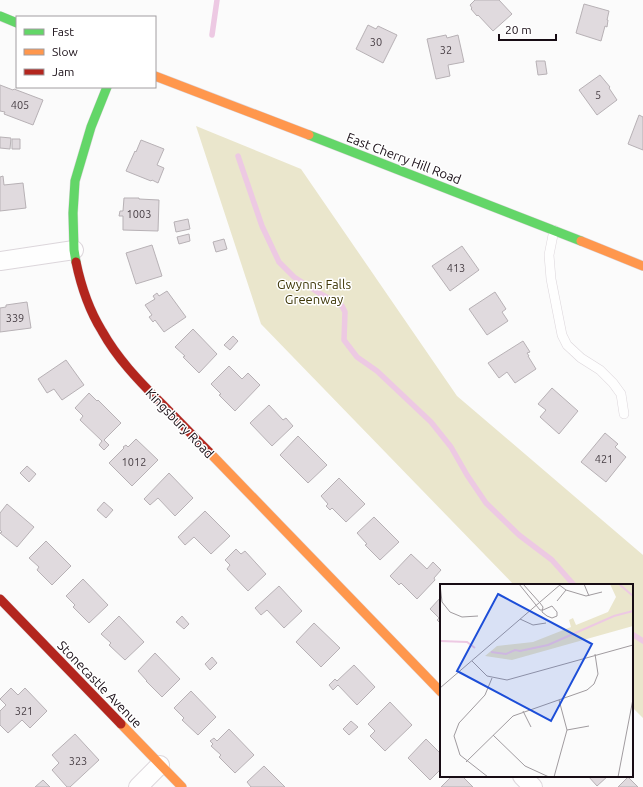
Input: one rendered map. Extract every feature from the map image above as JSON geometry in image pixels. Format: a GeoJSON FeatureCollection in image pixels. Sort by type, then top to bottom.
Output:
{"type":"FeatureCollection","features":[{"type":"Feature","properties":{"kind":"street"},"geometry":{"type":"LineString","coordinates":[[0,16],[16,22]]}},
{"type":"Feature","properties":{"kind":"street","name":"East Cherry Hill Road"},"geometry":{"type":"LineString","coordinates":[[156,76],[257,114],[643,266]]}},
{"type":"Feature","properties":{"kind":"street","name":"Kingsbury Road"},"geometry":{"type":"LineString","coordinates":[[107,88],[80,159],[75,181],[73,213],[74,250],[79,275],[88,302],[102,330],[116,353],[136,377],[440,691]]}},
{"type":"Feature","properties":{"kind":"street"},"geometry":{"type":"LineString","coordinates":[[0,261],[74,250]]}},
{"type":"Feature","properties":{"kind":"street","name":"Stonecastle Avenue"},"geometry":{"type":"LineString","coordinates":[[0,599],[182,787]]}},
{"type":"Feature","properties":{"kind":"street"},"geometry":{"type":"LineString","coordinates":[[138,787],[160,765]]}},
{"type":"Feature","properties":{"kind":"street"},"geometry":{"type":"LineString","coordinates":[[523,777],[533,787]]}},
{"type":"Feature","properties":{"kind":"lane"},"geometry":{"type":"LineString","coordinates":[[554,230],[549,255],[551,279],[562,335],[567,345],[576,354],[600,370],[613,383],[621,394],[624,414]]}},
{"type":"Feature","properties":{"kind":"green space","name":"Gwynns Falls Greenway"},"geometry":{"type":"Polygon","coordinates":[[[196,126],[301,169],[457,396],[643,555],[643,718],[633,708],[633,584],[513,584],[261,324],[196,126]]]}},
{"type":"Feature","properties":{"kind":"building"},"geometry":{"type":"Polygon","coordinates":[[[475,0],[499,0],[512,14],[493,31],[471,9],[472,8],[470,5],[475,0]]]}},
{"type":"Feature","properties":{"kind":"building"},"geometry":{"type":"Polygon","coordinates":[[[584,4],[609,11],[607,27],[605,26],[601,41],[576,33],[584,4]]]}},
{"type":"Feature","properties":{"kind":"building"},"geometry":{"type":"Polygon","coordinates":[[[368,25],[376,29],[378,26],[397,35],[383,63],[356,49],[368,25]]]}},
{"type":"Feature","properties":{"kind":"building"},"geometry":{"type":"Polygon","coordinates":[[[446,35],[447,38],[458,35],[464,62],[448,65],[450,76],[436,79],[427,39],[446,35]]]}},
{"type":"Feature","properties":{"kind":"building"},"geometry":{"type":"Polygon","coordinates":[[[536,61],[545,61],[547,74],[538,75],[536,61]]]}},
{"type":"Feature","properties":{"kind":"building"},"geometry":{"type":"Polygon","coordinates":[[[600,75],[610,87],[609,88],[617,100],[597,115],[579,90],[600,75]]]}},
{"type":"Feature","properties":{"kind":"building"},"geometry":{"type":"Polygon","coordinates":[[[0,85],[43,100],[33,125],[0,111],[0,85]]]}},
{"type":"Feature","properties":{"kind":"building"},"geometry":{"type":"Polygon","coordinates":[[[639,115],[643,117],[643,150],[628,144],[639,115]]]}},
{"type":"Feature","properties":{"kind":"building"},"geometry":{"type":"Polygon","coordinates":[[[0,137],[11,138],[10,149],[0,148],[0,137]]]}},
{"type":"Feature","properties":{"kind":"building"},"geometry":{"type":"Polygon","coordinates":[[[12,139],[20,139],[20,149],[12,149],[12,139]]]}},
{"type":"Feature","properties":{"kind":"building"},"geometry":{"type":"Polygon","coordinates":[[[141,140],[164,149],[157,165],[164,168],[158,183],[126,171],[141,140]]]}},
{"type":"Feature","properties":{"kind":"building"},"geometry":{"type":"Polygon","coordinates":[[[3,176],[4,185],[23,183],[26,208],[0,211],[0,177],[3,176]]]}},
{"type":"Feature","properties":{"kind":"building"},"geometry":{"type":"Polygon","coordinates":[[[124,198],[159,200],[158,231],[123,230],[123,216],[119,216],[120,211],[123,211],[124,198]]]}},
{"type":"Feature","properties":{"kind":"building"},"geometry":{"type":"Polygon","coordinates":[[[188,219],[190,229],[176,232],[174,222],[188,219]]]}},
{"type":"Feature","properties":{"kind":"building"},"geometry":{"type":"Polygon","coordinates":[[[189,234],[190,241],[179,244],[177,237],[189,234]]]}},
{"type":"Feature","properties":{"kind":"building"},"geometry":{"type":"Polygon","coordinates":[[[224,239],[227,249],[216,252],[213,242],[224,239]]]}},
{"type":"Feature","properties":{"kind":"building"},"geometry":{"type":"Polygon","coordinates":[[[152,245],[162,276],[136,284],[126,253],[152,245]]]}},
{"type":"Feature","properties":{"kind":"building"},"geometry":{"type":"Polygon","coordinates":[[[462,246],[479,270],[450,291],[432,266],[462,246]]]}},
{"type":"Feature","properties":{"kind":"building"},"geometry":{"type":"Polygon","coordinates":[[[167,291],[186,317],[164,332],[155,320],[153,322],[149,317],[152,315],[145,305],[155,299],[153,296],[157,293],[159,296],[167,291]]]}},
{"type":"Feature","properties":{"kind":"building"},"geometry":{"type":"Polygon","coordinates":[[[495,292],[506,309],[502,312],[508,321],[487,335],[469,309],[495,292]]]}},
{"type":"Feature","properties":{"kind":"building"},"geometry":{"type":"Polygon","coordinates":[[[27,302],[31,328],[0,332],[0,308],[6,307],[6,305],[27,302]]]}},
{"type":"Feature","properties":{"kind":"building"},"geometry":{"type":"Polygon","coordinates":[[[193,329],[217,354],[199,373],[183,357],[185,356],[175,347],[193,329]]]}},
{"type":"Feature","properties":{"kind":"building"},"geometry":{"type":"Polygon","coordinates":[[[233,336],[238,341],[230,350],[224,345],[233,336]]]}},
{"type":"Feature","properties":{"kind":"building"},"geometry":{"type":"Polygon","coordinates":[[[523,341],[530,352],[527,353],[528,356],[536,369],[515,383],[507,372],[499,378],[488,363],[523,341]]]}},
{"type":"Feature","properties":{"kind":"building"},"geometry":{"type":"Polygon","coordinates":[[[66,360],[84,385],[62,400],[54,389],[47,393],[38,379],[66,360]]]}},
{"type":"Feature","properties":{"kind":"building"},"geometry":{"type":"Polygon","coordinates":[[[229,366],[242,379],[248,373],[260,385],[235,411],[219,395],[221,394],[211,384],[229,366]]]}},
{"type":"Feature","properties":{"kind":"building"},"geometry":{"type":"Polygon","coordinates":[[[552,388],[578,411],[559,434],[540,417],[546,410],[538,404],[552,388]]]}},
{"type":"Feature","properties":{"kind":"building"},"geometry":{"type":"Polygon","coordinates":[[[89,393],[121,423],[104,440],[109,445],[104,450],[99,445],[102,441],[80,420],[83,416],[75,408],[89,393]]]}},
{"type":"Feature","properties":{"kind":"building"},"geometry":{"type":"Polygon","coordinates":[[[269,405],[283,420],[286,418],[293,426],[272,446],[250,423],[269,405]]]}},
{"type":"Feature","properties":{"kind":"building"},"geometry":{"type":"Polygon","coordinates":[[[605,433],[618,444],[615,447],[626,457],[606,482],[581,462],[605,433]]]}},
{"type":"Feature","properties":{"kind":"building"},"geometry":{"type":"Polygon","coordinates":[[[298,436],[327,465],[308,483],[280,455],[298,436]]]}},
{"type":"Feature","properties":{"kind":"building"},"geometry":{"type":"Polygon","coordinates":[[[136,439],[158,460],[132,486],[109,463],[124,448],[123,447],[126,445],[128,447],[136,439]]]}},
{"type":"Feature","properties":{"kind":"building"},"geometry":{"type":"Polygon","coordinates":[[[27,466],[36,474],[29,482],[20,473],[27,466]]]}},
{"type":"Feature","properties":{"kind":"building"},"geometry":{"type":"Polygon","coordinates":[[[169,473],[193,498],[175,516],[158,498],[150,505],[144,499],[169,473]]]}},
{"type":"Feature","properties":{"kind":"building"},"geometry":{"type":"Polygon","coordinates":[[[339,478],[365,504],[346,522],[332,508],[330,510],[326,506],[328,504],[321,496],[339,478]]]}},
{"type":"Feature","properties":{"kind":"building"},"geometry":{"type":"Polygon","coordinates":[[[104,502],[113,510],[106,518],[97,510],[104,502]]]}},
{"type":"Feature","properties":{"kind":"building"},"geometry":{"type":"Polygon","coordinates":[[[7,504],[34,527],[17,547],[0,533],[2,532],[0,530],[0,513],[7,504]]]}},
{"type":"Feature","properties":{"kind":"building"},"geometry":{"type":"Polygon","coordinates":[[[205,511],[230,536],[211,554],[194,537],[185,545],[178,537],[205,511]]]}},
{"type":"Feature","properties":{"kind":"building"},"geometry":{"type":"Polygon","coordinates":[[[374,517],[399,542],[380,560],[365,545],[367,544],[357,533],[374,517]]]}},
{"type":"Feature","properties":{"kind":"building"},"geometry":{"type":"Polygon","coordinates":[[[46,541],[71,566],[52,585],[37,570],[39,567],[29,558],[46,541]]]}},
{"type":"Feature","properties":{"kind":"building"},"geometry":{"type":"Polygon","coordinates":[[[236,549],[241,554],[245,551],[266,574],[248,591],[227,569],[230,565],[225,560],[236,549]]]}},
{"type":"Feature","properties":{"kind":"building"},"geometry":{"type":"Polygon","coordinates":[[[411,554],[427,569],[433,562],[441,570],[434,578],[435,580],[417,599],[401,583],[399,585],[390,576],[411,554]]]}},
{"type":"Feature","properties":{"kind":"building"},"geometry":{"type":"Polygon","coordinates":[[[83,579],[108,605],[89,623],[73,607],[75,605],[66,596],[83,579]]]}},
{"type":"Feature","properties":{"kind":"building"},"geometry":{"type":"Polygon","coordinates":[[[279,586],[302,611],[284,628],[267,610],[261,615],[255,608],[279,586]]]}},
{"type":"Feature","properties":{"kind":"building"},"geometry":{"type":"Polygon","coordinates":[[[440,598],[440,623],[437,620],[439,618],[430,609],[440,598]]]}},
{"type":"Feature","properties":{"kind":"building"},"geometry":{"type":"Polygon","coordinates":[[[119,616],[144,642],[125,660],[109,645],[111,643],[101,634],[119,616]]]}},
{"type":"Feature","properties":{"kind":"building"},"geometry":{"type":"Polygon","coordinates":[[[182,616],[189,624],[184,629],[176,622],[182,616]]]}},
{"type":"Feature","properties":{"kind":"building"},"geometry":{"type":"Polygon","coordinates":[[[314,623],[340,648],[321,667],[296,642],[314,623]]]}},
{"type":"Feature","properties":{"kind":"building"},"geometry":{"type":"Polygon","coordinates":[[[155,653],[180,679],[162,697],[138,671],[155,653]]]}},
{"type":"Feature","properties":{"kind":"building"},"geometry":{"type":"Polygon","coordinates":[[[212,657],[217,663],[210,670],[205,664],[212,657]]]}},
{"type":"Feature","properties":{"kind":"building"},"geometry":{"type":"Polygon","coordinates":[[[354,665],[375,687],[357,705],[338,685],[333,690],[329,685],[335,679],[337,681],[354,665]]]}},
{"type":"Feature","properties":{"kind":"building"},"geometry":{"type":"Polygon","coordinates":[[[11,688],[18,695],[25,688],[47,711],[30,728],[22,720],[8,733],[0,725],[0,711],[6,705],[0,699],[11,688]]]}},
{"type":"Feature","properties":{"kind":"building"},"geometry":{"type":"Polygon","coordinates":[[[191,691],[216,717],[198,735],[182,720],[184,718],[174,708],[191,691]]]}},
{"type":"Feature","properties":{"kind":"building"},"geometry":{"type":"Polygon","coordinates":[[[390,702],[412,725],[385,751],[370,736],[375,731],[368,724],[390,702]]]}},
{"type":"Feature","properties":{"kind":"building"},"geometry":{"type":"Polygon","coordinates":[[[351,721],[358,727],[349,735],[343,729],[351,721]]]}},
{"type":"Feature","properties":{"kind":"building"},"geometry":{"type":"Polygon","coordinates":[[[229,729],[254,755],[235,773],[219,757],[221,755],[211,746],[213,744],[210,741],[214,738],[217,741],[229,729]]]}},
{"type":"Feature","properties":{"kind":"building"},"geometry":{"type":"Polygon","coordinates":[[[75,734],[99,760],[70,787],[67,787],[52,770],[59,763],[52,755],[75,734]]]}},
{"type":"Feature","properties":{"kind":"building"},"geometry":{"type":"Polygon","coordinates":[[[426,739],[440,753],[440,770],[430,780],[408,758],[426,739]]]}},
{"type":"Feature","properties":{"kind":"building"},"geometry":{"type":"Polygon","coordinates":[[[264,766],[285,787],[251,787],[247,782],[264,766]]]}},
{"type":"Feature","properties":{"kind":"building"},"geometry":{"type":"Polygon","coordinates":[[[451,777],[463,777],[473,787],[441,787],[451,777]]]}},
{"type":"Feature","properties":{"kind":"building"},"geometry":{"type":"Polygon","coordinates":[[[589,777],[607,777],[597,786],[589,777]]]}},
{"type":"Feature","properties":{"kind":"building"},"geometry":{"type":"Polygon","coordinates":[[[628,777],[638,787],[618,787],[628,777]]]}},
{"type":"Feature","properties":{"kind":"building"},"geometry":{"type":"Polygon","coordinates":[[[43,780],[50,787],[35,787],[43,780]]]}},
{"type":"Feature","properties":{"kind":"waterway"},"geometry":{"type":"LineString","coordinates":[[212,35],[217,0]]}},
{"type":"Feature","properties":{"kind":"waterway"},"geometry":{"type":"LineString","coordinates":[[238,156],[262,226],[279,262],[294,277],[342,306],[345,312],[344,340],[357,357],[377,371],[431,422],[451,447],[467,475],[486,503],[519,535],[552,560],[573,584]]}},
{"type":"Feature","properties":{"kind":"waterway"},"geometry":{"type":"LineString","coordinates":[[633,635],[643,641]]}},
{"type":"Feature","properties":{"kind":"traffic: fast"},"geometry":{"type":"LineString","coordinates":[[0,16],[16,23]]}},
{"type":"Feature","properties":{"kind":"traffic: fast"},"geometry":{"type":"LineString","coordinates":[[76,262],[74,250],[73,213],[75,181],[91,127],[107,88]]}},
{"type":"Feature","properties":{"kind":"traffic: fast"},"geometry":{"type":"LineString","coordinates":[[309,135],[581,241]]}},
{"type":"Feature","properties":{"kind":"traffic: slow"},"geometry":{"type":"LineString","coordinates":[[156,76],[309,135]]}},
{"type":"Feature","properties":{"kind":"traffic: slow"},"geometry":{"type":"LineString","coordinates":[[581,241],[643,266]]}},
{"type":"Feature","properties":{"kind":"traffic: slow"},"geometry":{"type":"LineString","coordinates":[[209,452],[440,691]]}},
{"type":"Feature","properties":{"kind":"traffic: slow"},"geometry":{"type":"LineString","coordinates":[[121,724],[182,787]]}},
{"type":"Feature","properties":{"kind":"traffic: jam"},"geometry":{"type":"LineString","coordinates":[[76,262],[80,280],[89,306],[97,323],[114,350],[128,368],[209,452]]}},
{"type":"Feature","properties":{"kind":"traffic: jam"},"geometry":{"type":"LineString","coordinates":[[0,599],[121,724]]}}]}
